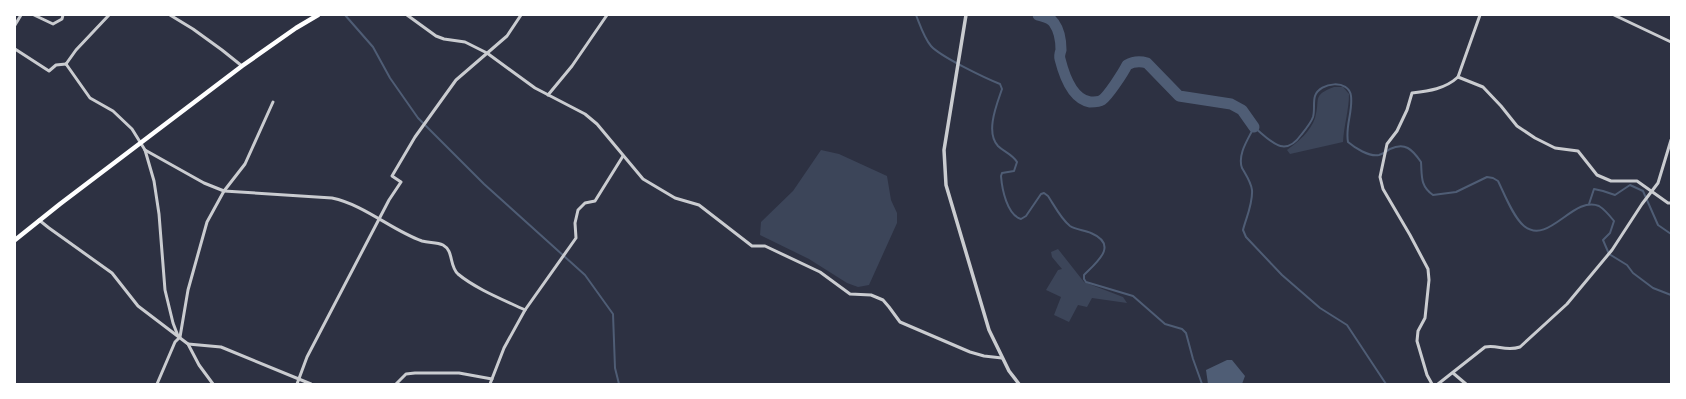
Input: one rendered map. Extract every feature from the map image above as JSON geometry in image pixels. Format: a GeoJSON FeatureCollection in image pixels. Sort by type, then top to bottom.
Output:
{"type":"FeatureCollection","features":[{"type":"Feature","properties":{"kind":"main road"},"geometry":{"type":"LineString","coordinates":[[15,238],[242,66],[296,28],[318,15]]}},
{"type":"Feature","properties":{"kind":"street"},"geometry":{"type":"LineString","coordinates":[[15,25],[21,15]]}},
{"type":"Feature","properties":{"kind":"street"},"geometry":{"type":"LineString","coordinates":[[34,15],[53,24],[62,19],[63,15]]}},
{"type":"Feature","properties":{"kind":"street"},"geometry":{"type":"LineString","coordinates":[[15,49],[49,71],[56,65],[66,64],[76,50],[109,15]]}},
{"type":"Feature","properties":{"kind":"street"},"geometry":{"type":"LineString","coordinates":[[170,15],[199,33],[242,66]]}},
{"type":"Feature","properties":{"kind":"street"},"geometry":{"type":"LineString","coordinates":[[407,15],[436,36],[444,39],[465,42],[487,54],[535,88],[585,114],[597,124],[643,179],[675,198],[699,205],[740,239],[752,246],[765,246],[820,272],[850,294],[871,295],[883,300],[890,307],[900,322],[970,352],[984,356],[1002,358]]}},
{"type":"Feature","properties":{"kind":"street"},"geometry":{"type":"LineString","coordinates":[[298,384],[307,357],[380,220],[389,200],[400,182],[392,176],[422,127],[456,80],[507,36],[520,15]]}},
{"type":"Feature","properties":{"kind":"street"},"geometry":{"type":"LineString","coordinates":[[548,95],[572,66],[607,15]]}},
{"type":"Feature","properties":{"kind":"street"},"geometry":{"type":"LineString","coordinates":[[966,15],[944,150],[946,185],[989,330],[1009,371],[1019,384]]}},
{"type":"Feature","properties":{"kind":"street"},"geometry":{"type":"LineString","coordinates":[[1432,384],[1427,375],[1417,341],[1418,332],[1425,318],[1429,280],[1428,269],[1383,189],[1380,177],[1386,147],[1397,131],[1407,110],[1412,93],[1438,89],[1452,83],[1458,77],[1480,15]]}},
{"type":"Feature","properties":{"kind":"street"},"geometry":{"type":"LineString","coordinates":[[1614,15],[1671,42]]}},
{"type":"Feature","properties":{"kind":"street"},"geometry":{"type":"LineString","coordinates":[[66,64],[90,98],[114,111],[132,129],[145,150],[154,181],[160,214],[165,290],[173,323],[179,337]]}},
{"type":"Feature","properties":{"kind":"street"},"geometry":{"type":"LineString","coordinates":[[1458,77],[1483,87],[1502,106],[1517,126],[1535,138],[1555,148],[1578,151],[1597,175],[1611,181],[1637,181],[1668,203],[1671,203]]}},
{"type":"Feature","properties":{"kind":"street"},"geometry":{"type":"LineString","coordinates":[[157,384],[175,342],[179,337],[188,290],[207,222],[224,191],[245,164],[274,102]]}},
{"type":"Feature","properties":{"kind":"street"},"geometry":{"type":"LineString","coordinates":[[1438,384],[1485,347],[1491,346],[1508,349],[1520,346],[1567,304],[1612,251],[1649,194],[1658,184],[1671,140]]}},
{"type":"Feature","properties":{"kind":"street"},"geometry":{"type":"LineString","coordinates":[[145,150],[204,184],[224,191],[332,198],[346,201],[422,241],[443,245],[450,252],[453,268],[458,274],[484,290],[525,310]]}},
{"type":"Feature","properties":{"kind":"street"},"geometry":{"type":"LineString","coordinates":[[490,384],[504,348],[525,310],[576,238],[575,223],[578,210],[585,203],[595,201],[623,156]]}},
{"type":"Feature","properties":{"kind":"street"},"geometry":{"type":"LineString","coordinates":[[39,220],[112,273],[138,306],[188,344],[199,365],[213,384]]}},
{"type":"Feature","properties":{"kind":"street"},"geometry":{"type":"LineString","coordinates":[[188,344],[221,347],[311,384]]}},
{"type":"Feature","properties":{"kind":"street"},"geometry":{"type":"LineString","coordinates":[[396,384],[406,374],[415,373],[459,373],[492,379]]}},
{"type":"Feature","properties":{"kind":"street"},"geometry":{"type":"LineString","coordinates":[[1453,373],[1466,384]]}},
{"type":"Feature","properties":{"kind":"shaded area"},"geometry":{"type":"Polygon","coordinates":[[[1334,87],[1343,87],[1349,94],[1343,142],[1290,154],[1287,150],[1304,136],[1313,123],[1317,111],[1319,95],[1334,87]]]}},
{"type":"Feature","properties":{"kind":"shaded area"},"geometry":{"type":"Polygon","coordinates":[[[821,150],[839,154],[887,176],[891,200],[897,213],[897,223],[869,285],[858,287],[847,283],[809,259],[760,235],[761,222],[793,191],[821,150]]]}},
{"type":"Feature","properties":{"kind":"shaded area"},"geometry":{"type":"Polygon","coordinates":[[[1058,249],[1084,282],[1123,297],[1127,303],[1092,298],[1087,307],[1078,305],[1069,322],[1054,315],[1061,297],[1046,290],[1058,270],[1062,269],[1052,257],[1051,252],[1058,249]]]}},
{"type":"Feature","properties":{"kind":"shaded area"},"geometry":{"type":"Polygon","coordinates":[[[1227,360],[1232,360],[1245,376],[1242,384],[1208,384],[1206,370],[1227,360]]]}},
{"type":"Feature","properties":{"kind":"waterway"},"geometry":{"type":"LineString","coordinates":[[345,15],[373,47],[390,78],[418,118],[484,184],[585,275],[613,314],[615,368],[619,384]]}},
{"type":"Feature","properties":{"kind":"waterway"},"geometry":{"type":"LineString","coordinates":[[916,15],[926,39],[936,51],[964,67],[1000,84],[1002,89],[993,118],[992,133],[998,146],[1013,157],[1017,162],[1014,171],[1002,173],[1001,176],[1006,201],[1012,212],[1016,217],[1021,219],[1026,216],[1041,194],[1044,193],[1048,196],[1061,216],[1070,226],[1089,232],[1099,238],[1104,243],[1105,248],[1103,254],[1095,265],[1084,275],[1086,282],[1133,296],[1165,324],[1182,329],[1186,333],[1202,384]]}},
{"type":"Feature","properties":{"kind":"waterway"},"geometry":{"type":"LineString","coordinates":[[1038,15],[1051,20],[1056,26],[1060,39],[1060,58],[1064,72],[1074,91],[1084,100],[1090,102],[1098,102],[1102,100],[1119,79],[1127,65],[1135,62],[1142,62],[1147,63],[1179,96],[1231,104],[1242,110],[1254,127]]}},
{"type":"Feature","properties":{"kind":"waterway"},"geometry":{"type":"LineString","coordinates":[[1386,384],[1347,325],[1320,308],[1282,275],[1246,237],[1243,230],[1250,206],[1252,190],[1242,168],[1241,157],[1244,146],[1254,127],[1271,142],[1277,145],[1289,146],[1301,135],[1312,119],[1314,114],[1315,96],[1318,91],[1328,85],[1340,85],[1349,91],[1351,96],[1351,108],[1347,130],[1348,142],[1362,152],[1371,155],[1380,155],[1395,147],[1400,146],[1408,148],[1421,162],[1422,180],[1426,188],[1433,195],[1456,192],[1487,177],[1493,178],[1498,181],[1516,217],[1524,226],[1533,230],[1543,230],[1552,226],[1580,207],[1589,205],[1599,206],[1614,221],[1610,233],[1603,240],[1609,254],[1627,265],[1633,273],[1653,288],[1671,295]]}},
{"type":"Feature","properties":{"kind":"waterway"},"geometry":{"type":"LineString","coordinates":[[1589,204],[1594,189],[1615,195],[1630,185],[1643,191],[1658,225],[1671,234]]}}]}
